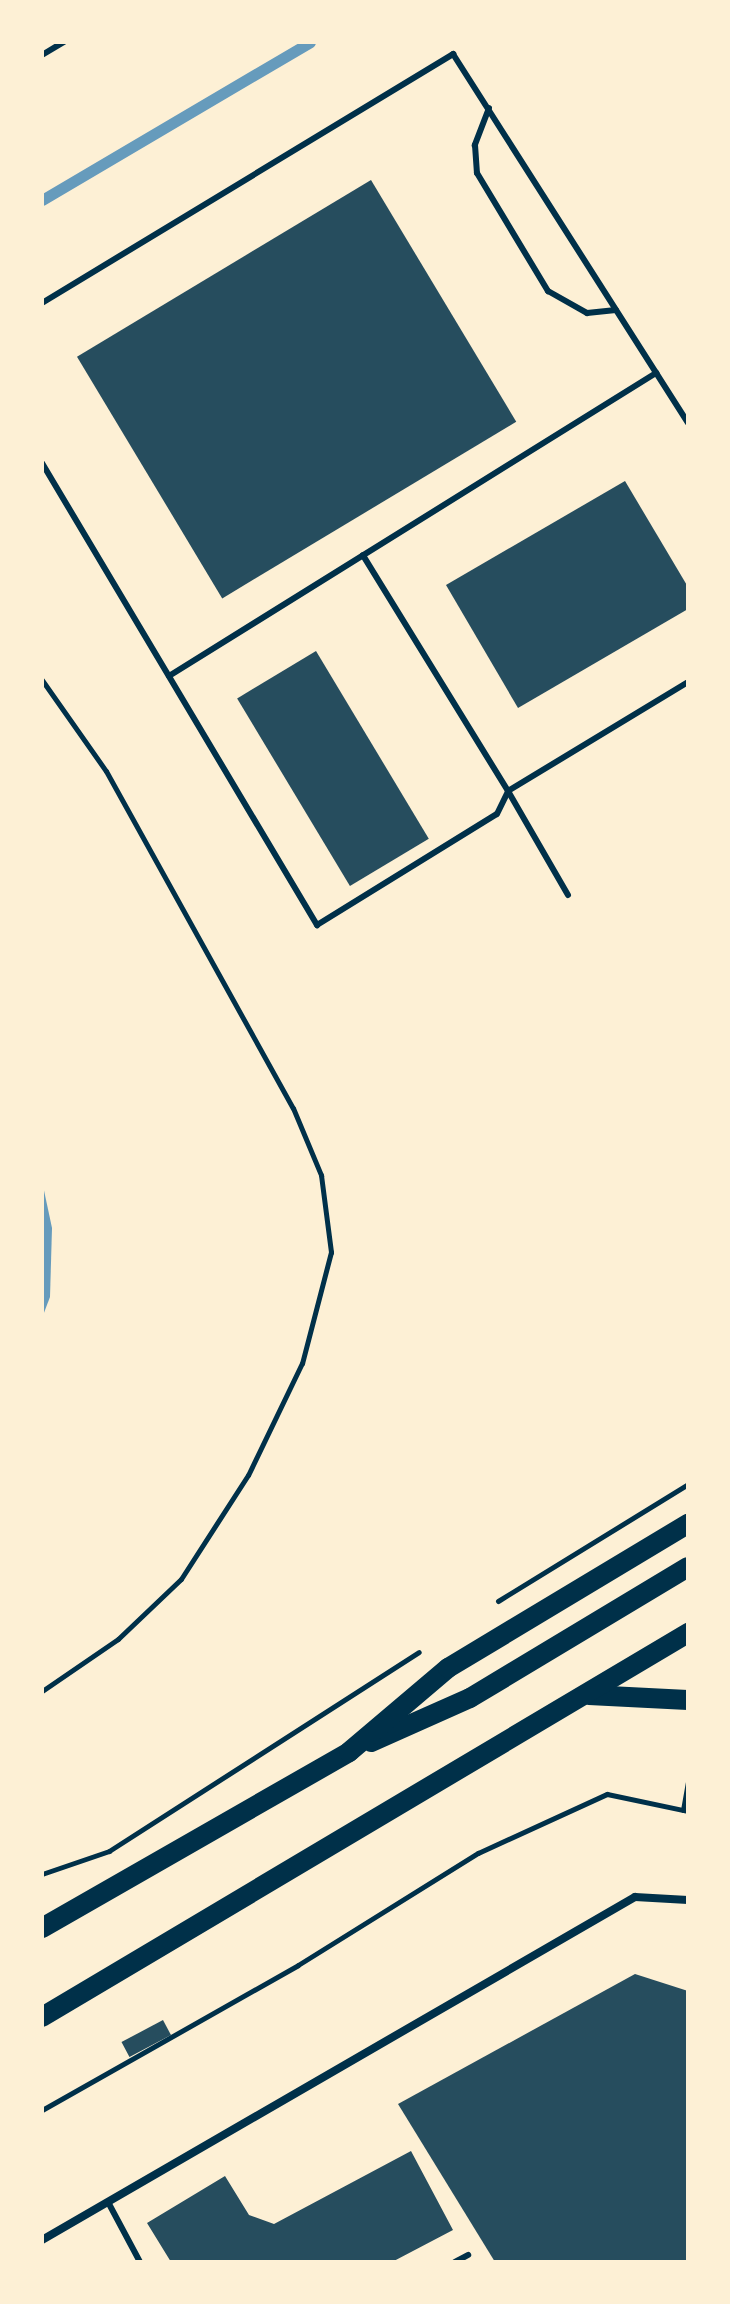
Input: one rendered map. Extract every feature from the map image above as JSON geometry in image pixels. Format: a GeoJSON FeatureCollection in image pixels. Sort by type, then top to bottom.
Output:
{"type":"FeatureCollection","features":[{"type":"Feature","properties":{"kind":"main road"},"geometry":{"type":"LineString","coordinates":[[349,1752],[448,1668],[688,1524]]}},
{"type":"Feature","properties":{"kind":"main road"},"geometry":{"type":"LineString","coordinates":[[42,1928],[349,1752],[470,1698],[688,1567]]}},
{"type":"Feature","properties":{"kind":"main road"},"geometry":{"type":"LineString","coordinates":[[42,2017],[589,1695],[688,1633]]}},
{"type":"Feature","properties":{"kind":"main road"},"geometry":{"type":"LineString","coordinates":[[589,1695],[688,1700]]}},
{"type":"Feature","properties":{"kind":"street"},"geometry":{"type":"LineString","coordinates":[[42,2240],[635,1897],[688,1900]]}},
{"type":"Feature","properties":{"kind":"lane"},"geometry":{"type":"LineString","coordinates":[[42,55],[64,42]]}},
{"type":"Feature","properties":{"kind":"lane"},"geometry":{"type":"LineString","coordinates":[[42,303],[453,54],[688,423]]}},
{"type":"Feature","properties":{"kind":"lane"},"geometry":{"type":"LineString","coordinates":[[489,108],[475,145],[477,173],[548,291],[587,313],[616,310]]}},
{"type":"Feature","properties":{"kind":"lane"},"geometry":{"type":"LineString","coordinates":[[169,676],[656,373]]}},
{"type":"Feature","properties":{"kind":"lane"},"geometry":{"type":"LineString","coordinates":[[42,463],[317,925],[497,814],[508,791],[688,682]]}},
{"type":"Feature","properties":{"kind":"lane"},"geometry":{"type":"LineString","coordinates":[[363,555],[568,895]]}},
{"type":"Feature","properties":{"kind":"lane"},"geometry":{"type":"LineString","coordinates":[[108,2202],[140,2262]]}},
{"type":"Feature","properties":{"kind":"lane"},"geometry":{"type":"LineString","coordinates":[[455,2262],[468,2255]]}},
{"type":"Feature","properties":{"kind":"path"},"geometry":{"type":"LineString","coordinates":[[42,680],[106,771],[293,1108],[321,1175],[331,1252],[302,1363],[248,1475],[181,1579],[118,1639],[42,1691]]}},
{"type":"Feature","properties":{"kind":"path"},"geometry":{"type":"LineString","coordinates":[[492,1605],[688,1484]]}},
{"type":"Feature","properties":{"kind":"path"},"geometry":{"type":"LineString","coordinates":[[42,1874],[109,1851],[426,1647]]}},
{"type":"Feature","properties":{"kind":"path"},"geometry":{"type":"LineString","coordinates":[[42,2110],[298,1965],[478,1853],[607,1794],[686,1810],[688,1782]]}},
{"type":"Feature","properties":{"kind":"water"},"geometry":{"type":"Polygon","coordinates":[[[42,1181],[52,1228],[50,1297],[42,1318],[42,1181]]]}},
{"type":"Feature","properties":{"kind":"building"},"geometry":{"type":"Polygon","coordinates":[[[371,180],[516,422],[222,598],[77,357],[371,180]]]}},
{"type":"Feature","properties":{"kind":"building"},"geometry":{"type":"Polygon","coordinates":[[[625,481],[688,587],[688,609],[518,708],[446,585],[625,481]]]}},
{"type":"Feature","properties":{"kind":"building"},"geometry":{"type":"Polygon","coordinates":[[[316,651],[429,839],[350,886],[237,698],[316,651]]]}},
{"type":"Feature","properties":{"kind":"building"},"geometry":{"type":"Polygon","coordinates":[[[635,1974],[688,1991],[688,2262],[495,2262],[398,2104],[635,1974]]]}},
{"type":"Feature","properties":{"kind":"building"},"geometry":{"type":"Polygon","coordinates":[[[163,2020],[171,2035],[129,2057],[122,2042],[163,2020]]]}},
{"type":"Feature","properties":{"kind":"building"},"geometry":{"type":"Polygon","coordinates":[[[411,2151],[453,2230],[392,2262],[171,2262],[147,2223],[225,2176],[249,2215],[274,2224],[411,2151]]]}},
{"type":"Feature","properties":{"kind":"waterway"},"geometry":{"type":"LineString","coordinates":[[42,200],[310,42]]}}]}
